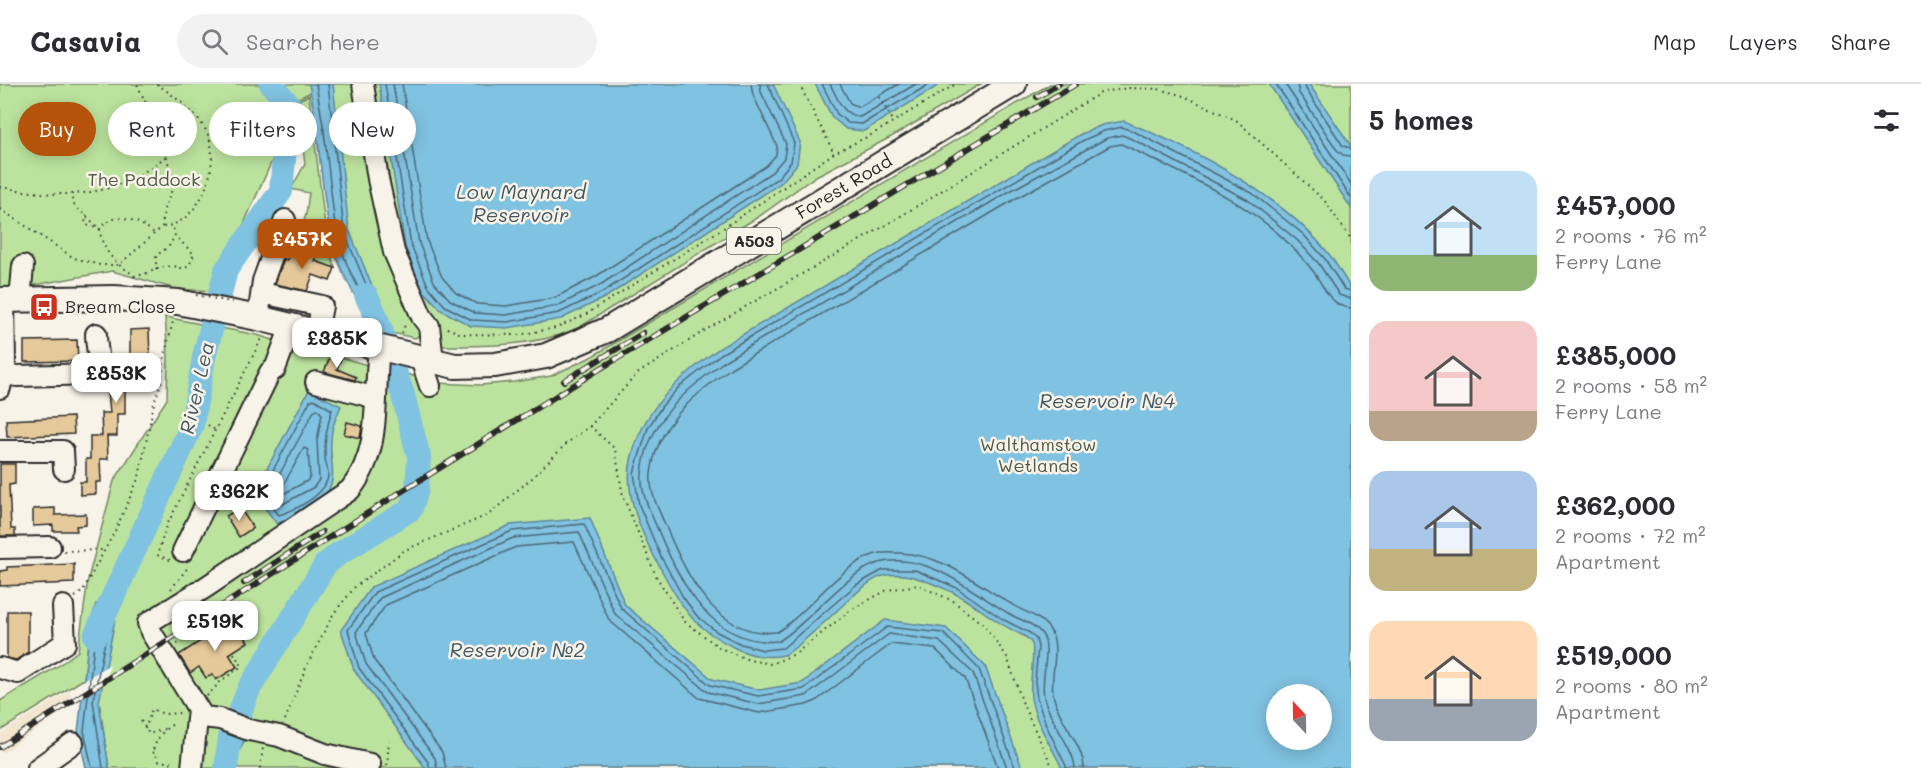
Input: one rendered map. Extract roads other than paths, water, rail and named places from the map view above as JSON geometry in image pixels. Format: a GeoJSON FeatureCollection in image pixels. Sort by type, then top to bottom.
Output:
{"type":"FeatureCollection","features":[{"type":"Feature","properties":{"kind":"main road","name":"Forest Road"},"geometry":{"type":"LineString","coordinates":[[419,358],[475,366],[546,356],[608,330],[1014,84]]}},
{"type":"Feature","properties":{"kind":"main road","name":"A503"},"geometry":{"type":"LineString","coordinates":[[8,300],[125,298],[188,305],[317,332],[374,353],[419,358]]}},
{"type":"Feature","properties":{"kind":"street"},"geometry":{"type":"LineString","coordinates":[[363,84],[378,178],[394,252],[422,317],[429,326],[419,358],[430,386]]}},
{"type":"Feature","properties":{"kind":"street"},"geometry":{"type":"LineString","coordinates":[[248,318],[262,293],[263,281],[285,220]]}},
{"type":"Feature","properties":{"kind":"street"},"geometry":{"type":"LineString","coordinates":[[23,266],[8,300],[2,380],[17,376],[98,374],[100,367],[96,334]]}},
{"type":"Feature","properties":{"kind":"street"},"geometry":{"type":"LineString","coordinates":[[262,293],[321,306],[317,332]]}},
{"type":"Feature","properties":{"kind":"street"},"geometry":{"type":"LineString","coordinates":[[183,551],[291,326]]}},
{"type":"Feature","properties":{"kind":"street"},"geometry":{"type":"LineString","coordinates":[[374,353],[376,398],[374,437],[370,453],[358,480],[350,490],[206,587],[148,623],[151,632],[203,717],[220,719],[249,730],[279,736],[325,754],[379,766]]}},
{"type":"Feature","properties":{"kind":"street"},"geometry":{"type":"LineString","coordinates":[[316,382],[376,398]]}},
{"type":"Feature","properties":{"kind":"street"},"geometry":{"type":"LineString","coordinates":[[0,450],[63,451],[64,469]]}},
{"type":"Feature","properties":{"kind":"street"},"geometry":{"type":"LineString","coordinates":[[0,548],[50,547]]}},
{"type":"Feature","properties":{"kind":"street"},"geometry":{"type":"LineString","coordinates":[[5,670],[18,673],[65,643],[63,606]]}},
{"type":"Feature","properties":{"kind":"street"},"geometry":{"type":"LineString","coordinates":[[193,761],[198,710]]}},
{"type":"Feature","properties":{"kind":"street"},"geometry":{"type":"LineString","coordinates":[[38,768],[73,743]]}},
{"type":"Feature","properties":{"kind":"water"},"geometry":{"type":"Polygon","coordinates":[[[259,84],[283,84],[293,102],[271,102],[259,84]]]}},
{"type":"Feature","properties":{"kind":"water"},"geometry":{"type":"Polygon","coordinates":[[[309,84],[333,84],[335,102],[329,102],[329,156],[341,156],[349,230],[387,322],[371,326],[337,258],[330,234],[317,138],[317,102],[312,102],[309,84]]]}},
{"type":"Feature","properties":{"kind":"water","name":"Low Maynard Reservoir"},"geometry":{"type":"Polygon","coordinates":[[[379,84],[773,84],[800,142],[797,164],[781,183],[606,297],[561,319],[507,328],[471,326],[441,310],[422,289],[405,246],[391,156],[416,156],[416,102],[382,102],[379,84]]]}},
{"type":"Feature","properties":{"kind":"water"},"geometry":{"type":"Polygon","coordinates":[[[815,84],[941,84],[864,131],[846,129],[832,117],[815,84]]]}},
{"type":"Feature","properties":{"kind":"water"},"geometry":{"type":"Polygon","coordinates":[[[1269,84],[1309,84],[1351,146],[1351,208],[1269,84]]]}},
{"type":"Feature","properties":{"kind":"water","name":"Reservoir №4"},"geometry":{"type":"Polygon","coordinates":[[[1124,121],[1179,145],[1235,175],[1286,212],[1309,232],[1329,254],[1351,289],[1351,768],[1062,768],[1033,707],[1031,642],[960,596],[919,578],[901,575],[883,576],[863,587],[790,652],[772,657],[752,654],[721,641],[691,617],[669,585],[642,532],[633,503],[629,474],[636,442],[653,410],[689,372],[718,349],[1081,134],[1102,125],[1124,121]]]}},
{"type":"Feature","properties":{"kind":"water"},"geometry":{"type":"Polygon","coordinates":[[[309,390],[341,406],[331,436],[332,483],[325,495],[316,503],[277,524],[259,500],[256,489],[309,390]]]}},
{"type":"Feature","properties":{"kind":"water","name":"Reservoir №2"},"geometry":{"type":"Polygon","coordinates":[[[590,518],[625,605],[712,679],[759,690],[802,683],[885,620],[946,628],[985,666],[1022,768],[428,768],[424,766],[354,670],[341,630],[371,587],[510,525],[590,518]]]}},
{"type":"Feature","properties":{"kind":"water"},"geometry":{"type":"Polygon","coordinates":[[[96,604],[117,609],[99,702],[109,768],[86,768],[78,732],[90,626],[96,604]]]}},
{"type":"Feature","properties":{"kind":"water"},"geometry":{"type":"Polygon","coordinates":[[[225,727],[248,733],[236,758],[235,768],[220,768],[225,727]]]}},
{"type":"Feature","properties":{"kind":"waterway","name":"River Lea"},"geometry":{"type":"LineString","coordinates":[[95,636],[192,425],[204,357],[226,270],[281,191],[289,105],[271,84]]}},
{"type":"Feature","properties":{"kind":"waterway"},"geometry":{"type":"LineString","coordinates":[[226,768],[230,737],[249,689],[325,565],[337,555],[411,509],[417,490],[419,457],[402,392],[376,316],[366,295]]}},
{"type":"Feature","properties":{"kind":"railway"},"geometry":{"type":"LineString","coordinates":[[1037,97],[1059,84]]}},
{"type":"Feature","properties":{"kind":"railway"},"geometry":{"type":"LineString","coordinates":[[0,747],[404,490],[598,370],[1076,84]]}},
{"type":"Feature","properties":{"kind":"railway"},"geometry":{"type":"LineString","coordinates":[[564,381],[643,333]]}},
{"type":"Feature","properties":{"kind":"railway"},"geometry":{"type":"LineString","coordinates":[[244,583],[322,532]]}},
{"type":"Feature","properties":{"kind":"place","name":"Bream Close"},"geometry":{"type":"Point","coordinates":[44,307]}},
{"type":"Feature","properties":{"kind":"park label","name":"The Paddock"},"geometry":{"type":"Point","coordinates":[144,180]}},
{"type":"Feature","properties":{"kind":"park label","name":"Walthamstow Wetlands"},"geometry":{"type":"Point","coordinates":[1038,455]}}]}
